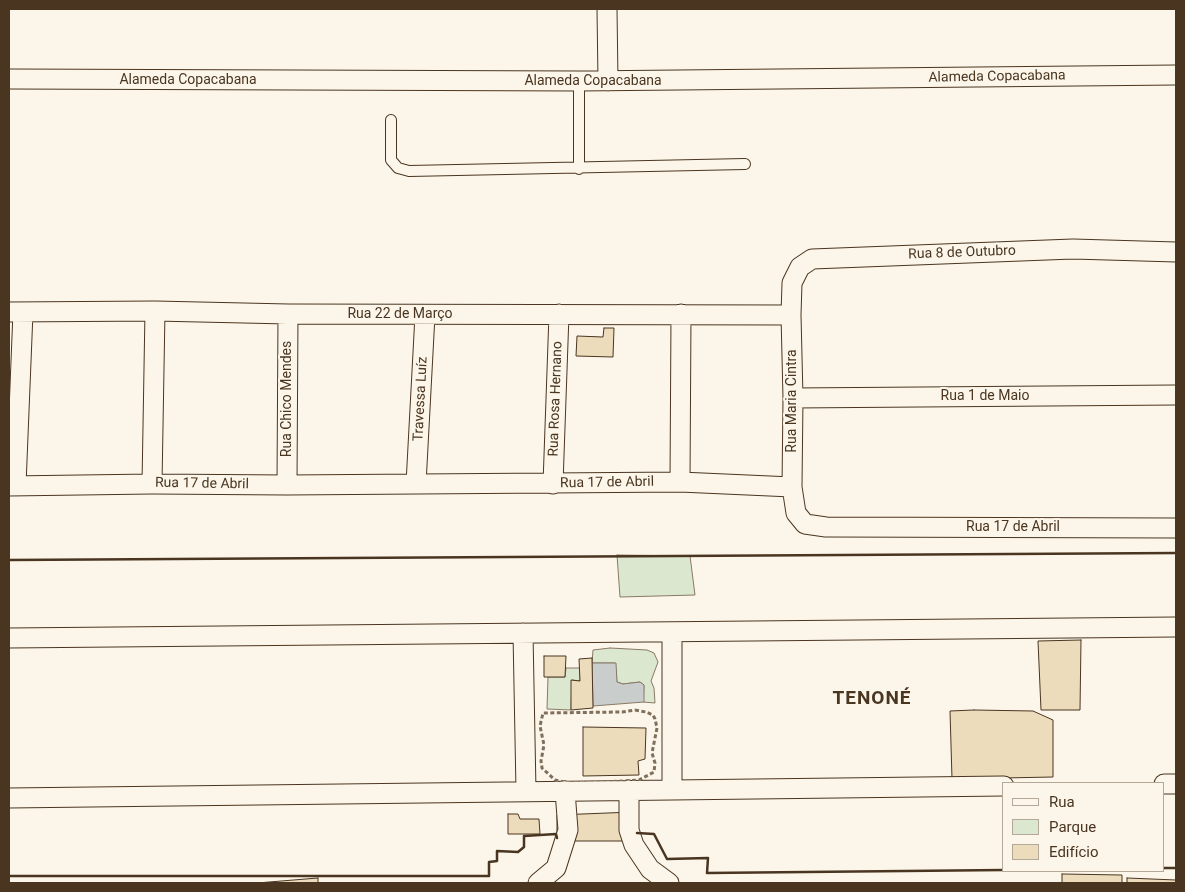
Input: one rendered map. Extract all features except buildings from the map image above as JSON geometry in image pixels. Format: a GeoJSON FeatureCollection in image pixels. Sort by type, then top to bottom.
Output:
{"type":"FeatureCollection","features":[{"type":"Feature","properties":{"kind":"street"},"geometry":{"type":"LineString","coordinates":[[607,9],[608,81]]}},
{"type":"Feature","properties":{"kind":"street","name":"Alameda Copacabana"},"geometry":{"type":"LineString","coordinates":[[9,79],[580,82],[1176,75]]}},
{"type":"Feature","properties":{"kind":"street","name":"Rua 8 de Outubro"},"geometry":{"type":"LineString","coordinates":[[791,315],[792,283],[800,267],[812,259],[1073,249],[1176,252]]}},
{"type":"Feature","properties":{"kind":"street"},"geometry":{"type":"LineString","coordinates":[[152,484],[155,311]]}},
{"type":"Feature","properties":{"kind":"street","name":"Rua 22 de Março"},"geometry":{"type":"LineString","coordinates":[[16,312],[155,311],[288,314],[791,315]]}},
{"type":"Feature","properties":{"kind":"street"},"geometry":{"type":"LineString","coordinates":[[13,486],[16,312]]}},
{"type":"Feature","properties":{"kind":"street","name":"Rua Chico Mendes"},"geometry":{"type":"LineString","coordinates":[[286,485],[288,314]]}},
{"type":"Feature","properties":{"kind":"street","name":"Travessa Luíz"},"geometry":{"type":"LineString","coordinates":[[416,484],[425,314]]}},
{"type":"Feature","properties":{"kind":"street","name":"Rua Rosa Hernano"},"geometry":{"type":"LineString","coordinates":[[553,484],[559,314]]}},
{"type":"Feature","properties":{"kind":"street"},"geometry":{"type":"LineString","coordinates":[[680,482],[681,314]]}},
{"type":"Feature","properties":{"kind":"street","name":"Rua Maria Cintra"},"geometry":{"type":"LineString","coordinates":[[791,315],[793,398],[792,487]]}},
{"type":"Feature","properties":{"kind":"street","name":"Rua 1 de Maio"},"geometry":{"type":"LineString","coordinates":[[793,398],[1176,394]]}},
{"type":"Feature","properties":{"kind":"street","name":"Rua 17 de Abril"},"geometry":{"type":"LineString","coordinates":[[13,486],[680,482],[792,487],[796,513],[805,524],[819,526],[1176,528]]}},
{"type":"Feature","properties":{"kind":"street"},"geometry":{"type":"LineString","coordinates":[[9,638],[1176,627]]}},
{"type":"Feature","properties":{"kind":"street"},"geometry":{"type":"LineString","coordinates":[[672,632],[672,790]]}},
{"type":"Feature","properties":{"kind":"street"},"geometry":{"type":"LineString","coordinates":[[523,633],[526,791]]}},
{"type":"Feature","properties":{"kind":"street"},"geometry":{"type":"LineString","coordinates":[[9,798],[1002,786]]}},
{"type":"Feature","properties":{"kind":"street"},"geometry":{"type":"LineString","coordinates":[[629,790],[629,830],[634,845],[650,869],[670,883]]}},
{"type":"Feature","properties":{"kind":"street"},"geometry":{"type":"LineString","coordinates":[[538,883],[556,868],[568,830],[565,791]]}},
{"type":"Feature","properties":{"kind":"lane"},"geometry":{"type":"LineString","coordinates":[[579,169],[580,82]]}},
{"type":"Feature","properties":{"kind":"lane"},"geometry":{"type":"LineString","coordinates":[[390,120],[391,160],[398,168],[409,171],[579,169],[744,164]]}},
{"type":"Feature","properties":{"kind":"path"},"geometry":{"type":"LineString","coordinates":[[543,705],[540,726],[544,744],[542,768],[555,780],[570,783],[639,780],[654,772],[655,763],[652,753],[657,728],[654,710]]}},
{"type":"Feature","properties":{"kind":"path"},"geometry":{"type":"LineString","coordinates":[[543,713],[622,712],[635,710],[646,712],[654,717]]}},
{"type":"Feature","properties":{"kind":"green space"},"geometry":{"type":"Polygon","coordinates":[[[617,555],[690,556],[695,595],[620,597],[617,555]]]}},
{"type":"Feature","properties":{"kind":"green space"},"geometry":{"type":"Polygon","coordinates":[[[610,648],[647,650],[654,653],[658,662],[651,681],[654,688],[655,703],[643,702],[644,685],[640,682],[623,684],[617,682],[615,663],[592,663],[593,650],[610,648]]]}},
{"type":"Feature","properties":{"kind":"green space"},"geometry":{"type":"Polygon","coordinates":[[[566,668],[580,668],[580,681],[572,680],[571,710],[547,709],[548,677],[565,677],[566,668]]]}},
{"type":"Feature","properties":{"kind":"shaded area"},"geometry":{"type":"Polygon","coordinates":[[[592,663],[616,663],[617,682],[623,684],[640,682],[644,685],[644,702],[593,706],[592,663]]]}},
{"type":"Feature","properties":{"kind":"wall"},"geometry":{"type":"LineString","coordinates":[[9,560],[1176,553]]}},
{"type":"Feature","properties":{"kind":"wall"},"geometry":{"type":"LineString","coordinates":[[637,833],[654,834],[667,859],[708,858],[707,873],[1002,870]]}},
{"type":"Feature","properties":{"kind":"wall"},"geometry":{"type":"LineString","coordinates":[[9,876],[489,876],[489,862],[497,861],[497,851],[518,852],[524,847],[524,836],[556,834],[557,838]]}},
{"type":"Feature","properties":{"kind":"wall"},"geometry":{"type":"LineString","coordinates":[[1165,868],[1176,868]]}},
{"type":"Feature","properties":{"kind":"district","name":"TENONÉ"},"geometry":{"type":"Point","coordinates":[872,699]}}]}
